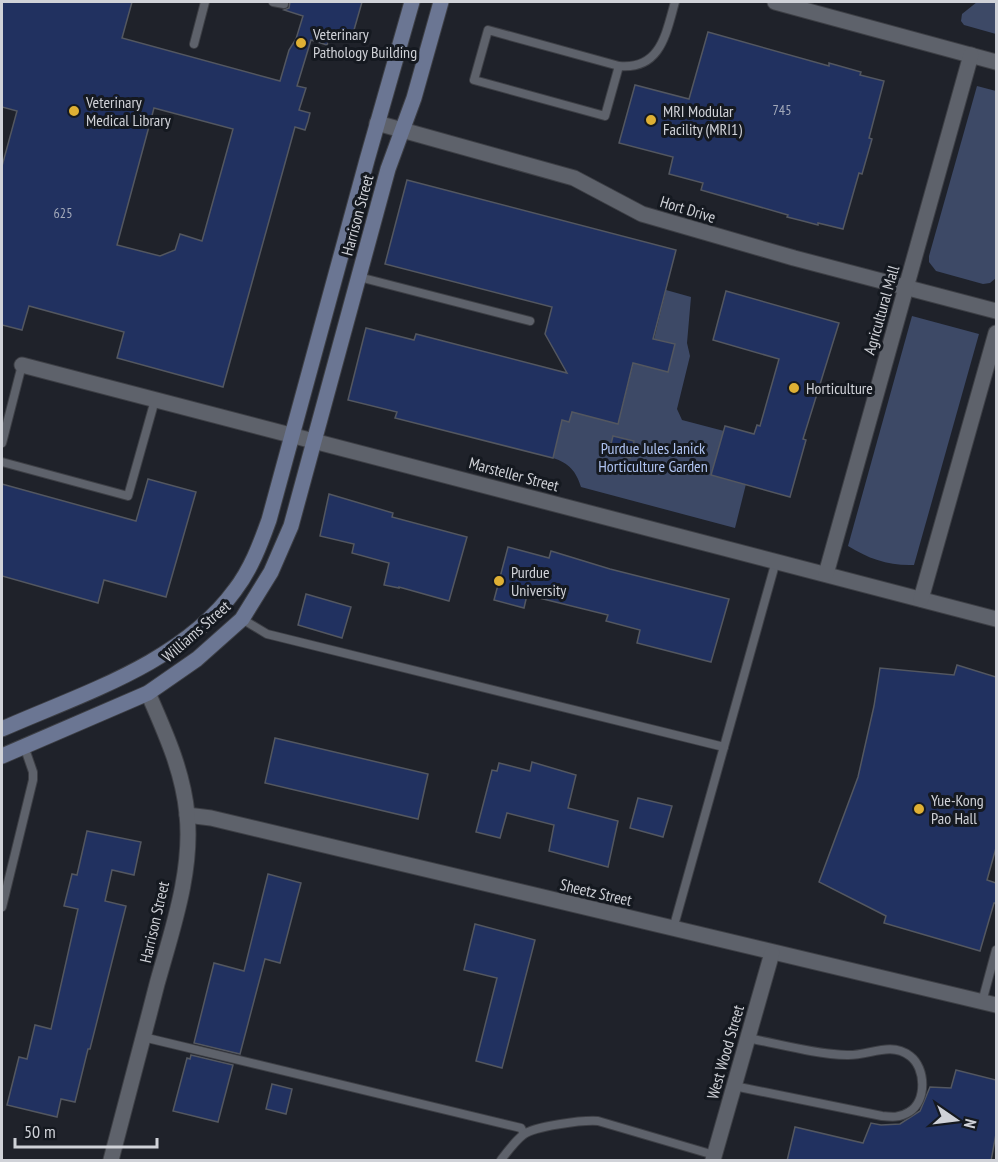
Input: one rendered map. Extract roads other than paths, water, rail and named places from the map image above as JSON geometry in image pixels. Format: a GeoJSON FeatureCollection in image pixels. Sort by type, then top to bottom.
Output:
{"type":"FeatureCollection","features":[{"type":"Feature","properties":{"kind":"main road","name":"Harrison Street"},"geometry":{"type":"LineString","coordinates":[[292,435],[412,2]]}},
{"type":"Feature","properties":{"kind":"main road","name":"Harrison Street"},"geometry":{"type":"LineString","coordinates":[[314,441],[388,169],[414,98],[441,2]]}},
{"type":"Feature","properties":{"kind":"main road","name":"Williams Street"},"geometry":{"type":"LineString","coordinates":[[2,729],[140,668],[175,648],[212,616],[235,590],[255,558],[269,520],[292,435]]}},
{"type":"Feature","properties":{"kind":"main road","name":"Williams Street"},"geometry":{"type":"LineString","coordinates":[[2,756],[148,693],[197,658],[242,619],[271,572],[291,526],[314,441]]}},
{"type":"Feature","properties":{"kind":"street"},"geometry":{"type":"LineString","coordinates":[[775,2],[996,62]]}},
{"type":"Feature","properties":{"kind":"street","name":"Agricultural Mall"},"geometry":{"type":"LineString","coordinates":[[826,574],[970,55]]}},
{"type":"Feature","properties":{"kind":"street","name":"Hort Drive"},"geometry":{"type":"LineString","coordinates":[[377,123],[574,178],[642,214],[728,240],[996,311]]}},
{"type":"Feature","properties":{"kind":"street"},"geometry":{"type":"LineString","coordinates":[[921,600],[996,333]]}},
{"type":"Feature","properties":{"kind":"street","name":"Marsteller Street"},"geometry":{"type":"LineString","coordinates":[[22,365],[996,619]]}},
{"type":"Feature","properties":{"kind":"street","name":"Harrison Street"},"geometry":{"type":"LineString","coordinates":[[111,1161],[180,902],[186,856],[187,815],[182,785],[171,746],[148,693]]}},
{"type":"Feature","properties":{"kind":"street","name":"Sheetz Street"},"geometry":{"type":"LineString","coordinates":[[187,815],[218,820],[989,1004]]}},
{"type":"Feature","properties":{"kind":"street","name":"West Wood Street"},"geometry":{"type":"LineString","coordinates":[[714,1158],[772,953]]}},
{"type":"Feature","properties":{"kind":"lane"},"geometry":{"type":"LineString","coordinates":[[194,44],[205,2]]}},
{"type":"Feature","properties":{"kind":"lane"},"geometry":{"type":"LineString","coordinates":[[273,2],[284,4]]}},
{"type":"Feature","properties":{"kind":"lane"},"geometry":{"type":"LineString","coordinates":[[618,66],[605,116],[474,80],[488,30],[618,66],[633,67],[660,49],[675,2]]}},
{"type":"Feature","properties":{"kind":"lane"},"geometry":{"type":"LineString","coordinates":[[359,277],[530,321]]}},
{"type":"Feature","properties":{"kind":"lane"},"geometry":{"type":"LineString","coordinates":[[2,442],[22,365]]}},
{"type":"Feature","properties":{"kind":"lane"},"geometry":{"type":"LineString","coordinates":[[2,462],[128,496],[155,400]]}},
{"type":"Feature","properties":{"kind":"lane"},"geometry":{"type":"LineString","coordinates":[[673,929],[776,561]]}},
{"type":"Feature","properties":{"kind":"lane"},"geometry":{"type":"LineString","coordinates":[[242,619],[267,634],[724,747]]}},
{"type":"Feature","properties":{"kind":"lane"},"geometry":{"type":"LineString","coordinates":[[2,907],[33,780],[33,772],[24,746]]}},
{"type":"Feature","properties":{"kind":"lane"},"geometry":{"type":"LineString","coordinates":[[989,1004],[996,950]]}},
{"type":"Feature","properties":{"kind":"lane"},"geometry":{"type":"LineString","coordinates":[[143,1037],[521,1128],[524,1134]]}},
{"type":"Feature","properties":{"kind":"lane"},"geometry":{"type":"LineString","coordinates":[[734,1086],[882,1116],[896,1117],[909,1112],[918,1103],[922,1087],[920,1070],[911,1057],[901,1051],[888,1048],[850,1055],[747,1038]]}},
{"type":"Feature","properties":{"kind":"lane"},"geometry":{"type":"LineString","coordinates":[[501,1161],[524,1134],[552,1125],[588,1120],[598,1121],[714,1158]]}},
{"type":"Feature","properties":{"kind":"place","name":"Veterinary Pathology Building"},"geometry":{"type":"Point","coordinates":[301,43]}},
{"type":"Feature","properties":{"kind":"place","name":"Veterinary Medical Library"},"geometry":{"type":"Point","coordinates":[74,111]}},
{"type":"Feature","properties":{"kind":"place","name":"MRI Modular Facility (MRI1)"},"geometry":{"type":"Point","coordinates":[651,120]}},
{"type":"Feature","properties":{"kind":"place","name":"Horticulture"},"geometry":{"type":"Point","coordinates":[794,388]}},
{"type":"Feature","properties":{"kind":"place","name":"Purdue University"},"geometry":{"type":"Point","coordinates":[499,581]}},
{"type":"Feature","properties":{"kind":"place","name":"Yue-Kong Pao Hall"},"geometry":{"type":"Point","coordinates":[919,809]}},
{"type":"Feature","properties":{"kind":"park label","name":"Purdue Jules Janick Horticulture Garden"},"geometry":{"type":"Point","coordinates":[653,457]}}]}
